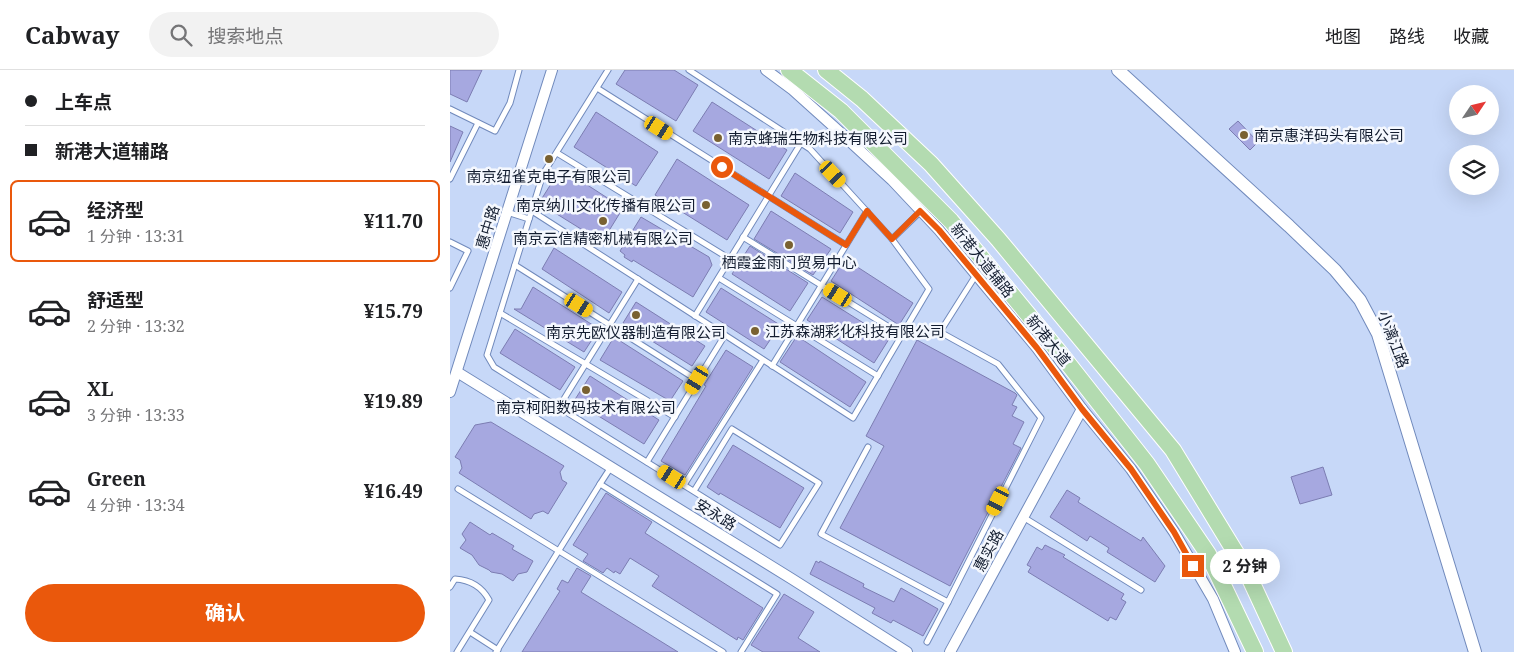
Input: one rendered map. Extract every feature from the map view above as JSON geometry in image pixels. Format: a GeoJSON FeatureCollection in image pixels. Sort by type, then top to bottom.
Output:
{"type":"FeatureCollection","features":[{"type":"Feature","properties":{"kind":"main road","name":"新港大道"},"geometry":{"type":"LineString","coordinates":[[789,70],[841,111],[952,221],[1059,352],[1147,464],[1208,554],[1254,652]]}},
{"type":"Feature","properties":{"kind":"main road","name":"新港大道"},"geometry":{"type":"LineString","coordinates":[[826,70],[862,99],[931,164],[998,239],[1173,450],[1245,568],[1284,652]]}},
{"type":"Feature","properties":{"kind":"street","name":"惠中路"},"geometry":{"type":"LineString","coordinates":[[450,392],[552,70]]}},
{"type":"Feature","properties":{"kind":"street","name":"新港大道辅路"},"geometry":{"type":"LineString","coordinates":[[766,70],[793,90],[844,134],[892,180],[939,230],[1037,348],[1082,409],[1131,469],[1174,532],[1213,599],[1234,652]]}},
{"type":"Feature","properties":{"kind":"street","name":"小漓江路"},"geometry":{"type":"LineString","coordinates":[[1118,70],[1289,226],[1335,270],[1360,300],[1378,334],[1475,652]]}},
{"type":"Feature","properties":{"kind":"street","name":"安永路"},"geometry":{"type":"LineString","coordinates":[[457,372],[907,652]]}},
{"type":"Feature","properties":{"kind":"street","name":"惠实路"},"geometry":{"type":"LineString","coordinates":[[950,652],[1082,409]]}},
{"type":"Feature","properties":{"kind":"lane"},"geometry":{"type":"LineString","coordinates":[[450,109],[495,130],[510,103],[519,70]]}},
{"type":"Feature","properties":{"kind":"lane"},"geometry":{"type":"LineString","coordinates":[[608,70],[543,174],[487,355],[494,367],[780,545],[818,483],[732,429],[694,491]]}},
{"type":"Feature","properties":{"kind":"lane"},"geometry":{"type":"LineString","coordinates":[[532,211],[853,418],[929,290],[892,239],[810,149],[689,70]]}},
{"type":"Feature","properties":{"kind":"lane"},"geometry":{"type":"LineString","coordinates":[[597,88],[846,245]]}},
{"type":"Feature","properties":{"kind":"lane"},"geometry":{"type":"LineString","coordinates":[[450,179],[478,122]]}},
{"type":"Feature","properties":{"kind":"lane"},"geometry":{"type":"LineString","coordinates":[[695,316],[802,143]]}},
{"type":"Feature","properties":{"kind":"lane"},"geometry":{"type":"LineString","coordinates":[[557,153],[730,259]]}},
{"type":"Feature","properties":{"kind":"lane"},"geometry":{"type":"LineString","coordinates":[[772,366],[867,211]]}},
{"type":"Feature","properties":{"kind":"lane"},"geometry":{"type":"LineString","coordinates":[[892,239],[920,211]]}},
{"type":"Feature","properties":{"kind":"lane"},"geometry":{"type":"LineString","coordinates":[[507,212],[529,219]]}},
{"type":"Feature","properties":{"kind":"lane"},"geometry":{"type":"LineString","coordinates":[[743,237],[902,335]]}},
{"type":"Feature","properties":{"kind":"lane"},"geometry":{"type":"LineString","coordinates":[[450,242],[468,251],[450,288]]}},
{"type":"Feature","properties":{"kind":"lane"},"geometry":{"type":"LineString","coordinates":[[515,264],[697,380]]}},
{"type":"Feature","properties":{"kind":"lane"},"geometry":{"type":"LineString","coordinates":[[927,642],[1041,418],[998,364],[940,332],[976,275]]}},
{"type":"Feature","properties":{"kind":"lane"},"geometry":{"type":"LineString","coordinates":[[718,278],[878,376]]}},
{"type":"Feature","properties":{"kind":"lane"},"geometry":{"type":"LineString","coordinates":[[559,407],[638,279]]}},
{"type":"Feature","properties":{"kind":"lane"},"geometry":{"type":"LineString","coordinates":[[500,313],[675,417]]}},
{"type":"Feature","properties":{"kind":"lane"},"geometry":{"type":"LineString","coordinates":[[647,462],[725,335]]}},
{"type":"Feature","properties":{"kind":"lane"},"geometry":{"type":"LineString","coordinates":[[684,485],[762,360]]}},
{"type":"Feature","properties":{"kind":"lane"},"geometry":{"type":"LineString","coordinates":[[868,447],[821,534],[948,602]]}},
{"type":"Feature","properties":{"kind":"lane"},"geometry":{"type":"LineString","coordinates":[[470,632],[497,651],[611,467]]}},
{"type":"Feature","properties":{"kind":"lane"},"geometry":{"type":"LineString","coordinates":[[600,484],[777,594],[741,652]]}},
{"type":"Feature","properties":{"kind":"lane"},"geometry":{"type":"LineString","coordinates":[[458,490],[723,652]]}},
{"type":"Feature","properties":{"kind":"lane"},"geometry":{"type":"LineString","coordinates":[[1023,516],[1141,590]]}},
{"type":"Feature","properties":{"kind":"lane"},"geometry":{"type":"LineString","coordinates":[[450,587],[455,579],[466,580],[484,590],[489,600],[457,652]]}},
{"type":"Feature","properties":{"kind":"building"},"geometry":{"type":"Polygon","coordinates":[[[450,70],[482,70],[467,102],[450,94],[450,70]]]}},
{"type":"Feature","properties":{"kind":"building"},"geometry":{"type":"Polygon","coordinates":[[[625,70],[674,70],[698,85],[676,121],[616,84],[625,70]]]}},
{"type":"Feature","properties":{"kind":"building"},"geometry":{"type":"Polygon","coordinates":[[[712,102],[787,150],[769,179],[693,131],[712,102]]]}},
{"type":"Feature","properties":{"kind":"building"},"geometry":{"type":"Polygon","coordinates":[[[596,112],[658,152],[636,186],[574,147],[596,112]]]}},
{"type":"Feature","properties":{"kind":"building","name":"南京惠洋码头有限公司"},"geometry":{"type":"Polygon","coordinates":[[[1238,121],[1258,142],[1250,150],[1229,129],[1238,121]]]}},
{"type":"Feature","properties":{"kind":"building"},"geometry":{"type":"Polygon","coordinates":[[[450,126],[463,132],[450,162],[450,126]]]}},
{"type":"Feature","properties":{"kind":"building"},"geometry":{"type":"Polygon","coordinates":[[[677,159],[749,205],[727,240],[655,195],[677,159]]]}},
{"type":"Feature","properties":{"kind":"building"},"geometry":{"type":"Polygon","coordinates":[[[561,168],[623,208],[602,242],[539,203],[561,168]]]}},
{"type":"Feature","properties":{"kind":"building"},"geometry":{"type":"Polygon","coordinates":[[[795,173],[853,212],[840,233],[781,196],[795,173]]]}},
{"type":"Feature","properties":{"kind":"building"},"geometry":{"type":"Polygon","coordinates":[[[771,211],[831,249],[813,275],[754,239],[771,211]]]}},
{"type":"Feature","properties":{"kind":"building"},"geometry":{"type":"Polygon","coordinates":[[[641,217],[709,257],[712,265],[693,297],[633,260],[632,262],[624,257],[625,255],[620,251],[641,217]]]}},
{"type":"Feature","properties":{"kind":"building"},"geometry":{"type":"Polygon","coordinates":[[[750,246],[808,283],[790,311],[732,274],[750,246]]]}},
{"type":"Feature","properties":{"kind":"building"},"geometry":{"type":"Polygon","coordinates":[[[554,248],[622,292],[609,313],[542,269],[554,248]]]}},
{"type":"Feature","properties":{"kind":"building"},"geometry":{"type":"Polygon","coordinates":[[[845,259],[913,303],[899,325],[831,281],[845,259]]]}},
{"type":"Feature","properties":{"kind":"building"},"geometry":{"type":"Polygon","coordinates":[[[533,287],[599,329],[584,352],[514,309],[521,309],[533,287]]]}},
{"type":"Feature","properties":{"kind":"building"},"geometry":{"type":"Polygon","coordinates":[[[721,288],[780,325],[764,349],[706,312],[721,288]]]}},
{"type":"Feature","properties":{"kind":"building"},"geometry":{"type":"Polygon","coordinates":[[[822,297],[889,339],[874,363],[807,320],[822,297]]]}},
{"type":"Feature","properties":{"kind":"building"},"geometry":{"type":"Polygon","coordinates":[[[636,302],[705,346],[692,366],[623,323],[636,302]]]}},
{"type":"Feature","properties":{"kind":"building"},"geometry":{"type":"Polygon","coordinates":[[[515,329],[575,367],[560,390],[500,353],[515,329]]]}},
{"type":"Feature","properties":{"kind":"building"},"geometry":{"type":"Polygon","coordinates":[[[797,336],[866,382],[850,407],[780,362],[797,336]]]}},
{"type":"Feature","properties":{"kind":"building"},"geometry":{"type":"Polygon","coordinates":[[[614,337],[683,381],[670,401],[600,360],[614,337]]]}},
{"type":"Feature","properties":{"kind":"building"},"geometry":{"type":"Polygon","coordinates":[[[917,340],[1015,393],[1017,395],[1012,405],[1017,407],[1012,416],[1024,422],[1013,444],[1021,448],[950,586],[840,528],[884,446],[866,436],[917,340]]]}},
{"type":"Feature","properties":{"kind":"building"},"geometry":{"type":"Polygon","coordinates":[[[726,350],[753,367],[685,475],[661,461],[726,350]]]}},
{"type":"Feature","properties":{"kind":"building"},"geometry":{"type":"Polygon","coordinates":[[[590,376],[659,420],[644,444],[574,401],[590,376]]]}},
{"type":"Feature","properties":{"kind":"building"},"geometry":{"type":"Polygon","coordinates":[[[491,422],[564,466],[560,472],[562,480],[567,483],[548,514],[543,511],[534,514],[531,519],[459,473],[462,468],[460,460],[455,457],[475,425],[491,422]]]}},
{"type":"Feature","properties":{"kind":"building"},"geometry":{"type":"Polygon","coordinates":[[[733,445],[804,488],[780,528],[707,487],[733,445]]]}},
{"type":"Feature","properties":{"kind":"building"},"geometry":{"type":"Polygon","coordinates":[[[1323,467],[1332,495],[1300,504],[1291,477],[1323,467]]]}},
{"type":"Feature","properties":{"kind":"building"},"geometry":{"type":"Polygon","coordinates":[[[1067,490],[1080,498],[1078,502],[1141,541],[1143,537],[1165,566],[1155,582],[1107,552],[1109,548],[1090,536],[1087,541],[1050,517],[1067,490]]]}},
{"type":"Feature","properties":{"kind":"building"},"geometry":{"type":"Polygon","coordinates":[[[606,493],[652,522],[645,533],[763,608],[743,640],[738,637],[737,640],[652,586],[659,576],[630,558],[620,574],[615,571],[614,573],[607,568],[603,573],[583,561],[588,554],[573,545],[606,493]]]}},
{"type":"Feature","properties":{"kind":"building"},"geometry":{"type":"Polygon","coordinates":[[[470,522],[490,535],[492,533],[514,546],[512,549],[533,561],[527,572],[518,574],[513,581],[502,574],[491,572],[479,565],[472,555],[460,548],[466,540],[462,534],[470,522]]]}},
{"type":"Feature","properties":{"kind":"building"},"geometry":{"type":"Polygon","coordinates":[[[1045,545],[1065,555],[1063,557],[1124,594],[1121,599],[1126,602],[1116,620],[1110,617],[1108,621],[1028,572],[1031,567],[1027,565],[1037,547],[1042,550],[1045,545]]]}},
{"type":"Feature","properties":{"kind":"building"},"geometry":{"type":"Polygon","coordinates":[[[816,561],[819,563],[820,561],[864,584],[863,587],[894,602],[901,588],[938,609],[923,636],[893,620],[891,623],[872,613],[875,608],[810,574],[816,561]]]}},
{"type":"Feature","properties":{"kind":"building"},"geometry":{"type":"Polygon","coordinates":[[[577,568],[591,576],[581,592],[678,652],[522,652],[560,591],[557,589],[562,580],[568,583],[577,568]]]}},
{"type":"Feature","properties":{"kind":"building"},"geometry":{"type":"Polygon","coordinates":[[[784,594],[814,612],[798,638],[820,652],[763,652],[751,645],[784,594]]]}},
{"type":"Feature","properties":{"kind":"place","name":"南京惠洋码头有限公司"},"geometry":{"type":"Point","coordinates":[1244,135]}},
{"type":"Feature","properties":{"kind":"place","name":"南京蜂瑞生物科技有限公司"},"geometry":{"type":"Point","coordinates":[718,138]}},
{"type":"Feature","properties":{"kind":"place","name":"南京纽雀克电子有限公司"},"geometry":{"type":"Point","coordinates":[549,159]}},
{"type":"Feature","properties":{"kind":"place","name":"南京纳川文化传播有限公司"},"geometry":{"type":"Point","coordinates":[706,205]}},
{"type":"Feature","properties":{"kind":"place","name":"南京云信精密机械有限公司"},"geometry":{"type":"Point","coordinates":[603,221]}},
{"type":"Feature","properties":{"kind":"place","name":"栖霞金雨门贸易中心"},"geometry":{"type":"Point","coordinates":[789,245]}},
{"type":"Feature","properties":{"kind":"place","name":"南京先欧仪器制造有限公司"},"geometry":{"type":"Point","coordinates":[636,315]}},
{"type":"Feature","properties":{"kind":"place","name":"江苏森湖彩化科技有限公司"},"geometry":{"type":"Point","coordinates":[755,331]}},
{"type":"Feature","properties":{"kind":"place","name":"南京柯阳数码技术有限公司"},"geometry":{"type":"Point","coordinates":[586,390]}},
{"type":"Feature","properties":{"kind":"route"},"geometry":{"type":"LineString","coordinates":[[722,167],[846,245],[867,211],[892,239],[920,211],[939,230],[1037,348],[1082,409],[1131,469],[1174,532],[1193,566]]}}]}
